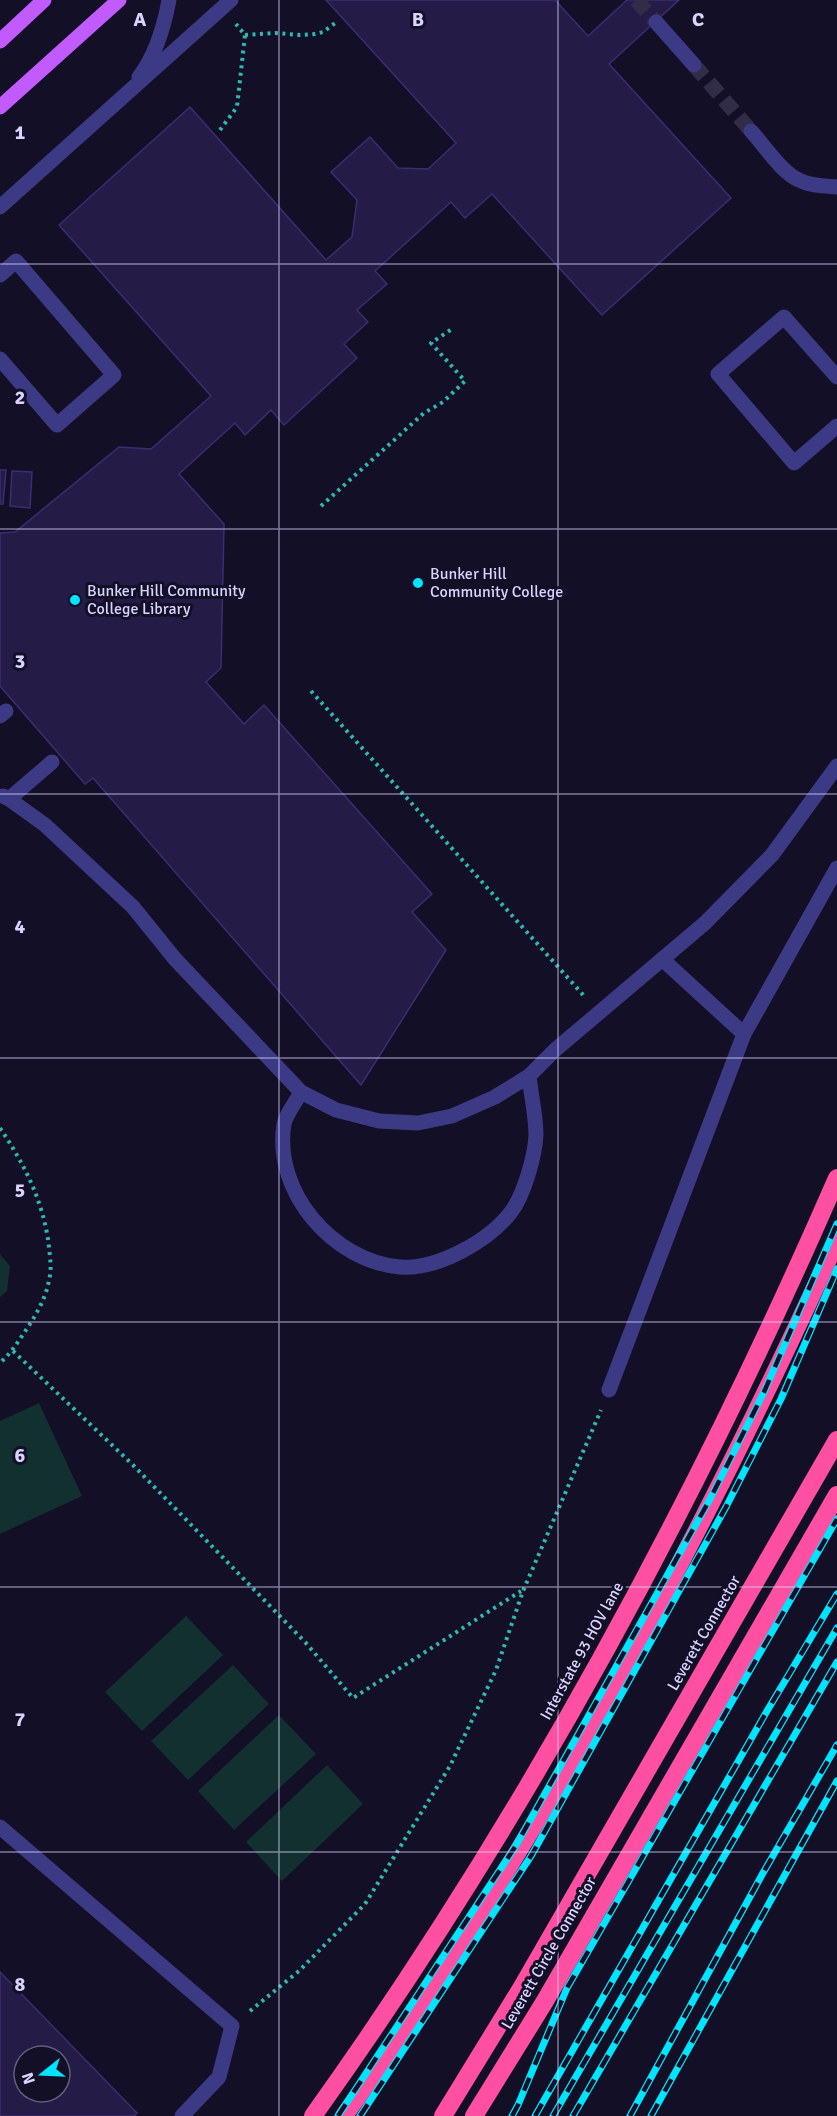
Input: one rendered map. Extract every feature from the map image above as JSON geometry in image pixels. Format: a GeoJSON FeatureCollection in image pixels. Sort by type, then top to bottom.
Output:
{"type":"FeatureCollection","features":[{"type":"Feature","properties":{"kind":"highway","name":"Interstate 93 HOV lane"},"geometry":{"type":"LineString","coordinates":[[313,2116],[463,1891],[577,1702],[630,1607],[726,1420],[837,1178]]}},
{"type":"Feature","properties":{"kind":"highway"},"geometry":{"type":"LineString","coordinates":[[344,2116],[484,1905],[599,1715],[652,1620],[723,1481],[837,1240]]}},
{"type":"Feature","properties":{"kind":"highway"},"geometry":{"type":"LineString","coordinates":[[357,2116],[493,1911],[608,1720],[718,1516],[837,1265]]}},
{"type":"Feature","properties":{"kind":"highway","name":"Leverett Connector"},"geometry":{"type":"LineString","coordinates":[[604,1846],[837,1440]]}},
{"type":"Feature","properties":{"kind":"highway","name":"Leverett Circle Connector"},"geometry":{"type":"LineString","coordinates":[[474,2116],[545,2001],[837,1495]]}},
{"type":"Feature","properties":{"kind":"highway","name":"Leverett Circle Connector"},"geometry":{"type":"LineString","coordinates":[[443,2116],[604,1846]]}},
{"type":"Feature","properties":{"kind":"main road"},"geometry":{"type":"LineString","coordinates":[[0,41],[44,0]]}},
{"type":"Feature","properties":{"kind":"main road"},"geometry":{"type":"LineString","coordinates":[[0,108],[119,0]]}},
{"type":"Feature","properties":{"kind":"lane"},"geometry":{"type":"LineString","coordinates":[[127,94],[153,54],[162,32],[169,0]]}},
{"type":"Feature","properties":{"kind":"lane"},"geometry":{"type":"LineString","coordinates":[[0,207],[231,0]]}},
{"type":"Feature","properties":{"kind":"lane"},"geometry":{"type":"LineString","coordinates":[[656,22],[694,65]]}},
{"type":"Feature","properties":{"kind":"lane"},"geometry":{"type":"LineString","coordinates":[[751,131],[785,170],[798,180],[815,185],[837,186]]}},
{"type":"Feature","properties":{"kind":"lane"},"geometry":{"type":"LineString","coordinates":[[0,275],[16,261],[114,375],[57,425],[0,359]]}},
{"type":"Feature","properties":{"kind":"lane"},"geometry":{"type":"LineString","coordinates":[[837,377],[784,317],[718,374],[794,463],[837,426]]}},
{"type":"Feature","properties":{"kind":"lane"},"geometry":{"type":"LineString","coordinates":[[52,762],[5,797],[45,825],[133,907],[175,959],[301,1092],[336,1110],[379,1121],[418,1123],[453,1116],[495,1097],[529,1076],[705,923],[772,855],[837,766]]}},
{"type":"Feature","properties":{"kind":"lane"},"geometry":{"type":"LineString","coordinates":[[609,1390],[744,1034],[837,868]]}},
{"type":"Feature","properties":{"kind":"lane"},"geometry":{"type":"LineString","coordinates":[[662,960],[744,1034]]}},
{"type":"Feature","properties":{"kind":"lane"},"geometry":{"type":"LineString","coordinates":[[301,1092],[285,1122],[282,1154],[290,1183],[305,1210],[350,1252],[400,1267],[422,1266],[449,1258],[476,1242],[496,1228],[512,1211],[524,1185],[536,1135],[529,1076]]}},
{"type":"Feature","properties":{"kind":"lane"},"geometry":{"type":"LineString","coordinates":[[0,1827],[232,2026],[219,2077],[182,2116]]}},
{"type":"Feature","properties":{"kind":"path"},"geometry":{"type":"LineString","coordinates":[[245,35],[315,34],[323,32],[338,21]]}},
{"type":"Feature","properties":{"kind":"path"},"geometry":{"type":"LineString","coordinates":[[220,130],[237,106],[245,35],[236,24]]}},
{"type":"Feature","properties":{"kind":"path"},"geometry":{"type":"LineString","coordinates":[[321,506],[424,413],[443,402],[465,381],[431,343],[452,328]]}},
{"type":"Feature","properties":{"kind":"path"},"geometry":{"type":"LineString","coordinates":[[311,691],[600,1013]]}},
{"type":"Feature","properties":{"kind":"path"},"geometry":{"type":"LineString","coordinates":[[0,1128],[32,1183],[43,1211],[51,1263],[50,1279],[35,1316],[12,1351],[0,1363]]}},
{"type":"Feature","properties":{"kind":"path"},"geometry":{"type":"LineString","coordinates":[[12,1351],[133,1465],[305,1642],[353,1698],[523,1591]]}},
{"type":"Feature","properties":{"kind":"path"},"geometry":{"type":"LineString","coordinates":[[232,2026],[299,1971],[365,1904],[450,1766],[496,1670],[523,1591],[609,1390]]}},
{"type":"Feature","properties":{"kind":"green space"},"geometry":{"type":"Polygon","coordinates":[[[0,1254],[10,1266],[7,1291],[0,1297],[0,1254]]]}},
{"type":"Feature","properties":{"kind":"green space"},"geometry":{"type":"Polygon","coordinates":[[[39,1403],[82,1496],[0,1534],[0,1421],[39,1403]]]}},
{"type":"Feature","properties":{"kind":"green space"},"geometry":{"type":"Polygon","coordinates":[[[186,1616],[223,1655],[142,1731],[105,1692],[186,1616]]]}},
{"type":"Feature","properties":{"kind":"green space"},"geometry":{"type":"Polygon","coordinates":[[[233,1665],[269,1704],[188,1780],[151,1741],[233,1665]]]}},
{"type":"Feature","properties":{"kind":"green space"},"geometry":{"type":"Polygon","coordinates":[[[279,1715],[316,1754],[234,1830],[198,1791],[279,1715]]]}},
{"type":"Feature","properties":{"kind":"green space"},"geometry":{"type":"Polygon","coordinates":[[[327,1765],[363,1804],[282,1881],[246,1842],[327,1765]]]}},
{"type":"Feature","properties":{"kind":"building"},"geometry":{"type":"Polygon","coordinates":[[[326,0],[555,0],[588,36],[627,0],[679,0],[609,64],[731,198],[602,315],[492,194],[465,218],[451,202],[375,271],[387,284],[357,310],[368,322],[344,344],[357,358],[284,425],[271,410],[245,435],[235,423],[179,474],[224,524],[221,668],[206,682],[244,724],[264,705],[432,894],[412,912],[446,950],[361,1085],[93,778],[85,784],[0,686],[0,533],[15,532],[119,447],[151,449],[211,396],[59,225],[190,107],[326,260],[352,237],[357,200],[331,172],[370,137],[398,168],[428,169],[456,143],[326,0]]]}},
{"type":"Feature","properties":{"kind":"building"},"geometry":{"type":"Polygon","coordinates":[[[0,470],[6,470],[3,504],[0,504],[0,470]]]}},
{"type":"Feature","properties":{"kind":"building"},"geometry":{"type":"Polygon","coordinates":[[[12,471],[32,472],[30,508],[10,506],[12,471]]]}},
{"type":"Feature","properties":{"kind":"building"},"geometry":{"type":"Polygon","coordinates":[[[0,1972],[70,2044],[12,2044],[12,2104],[72,2104],[72,2046],[137,2113],[134,2116],[0,2116],[0,1972]]]}},
{"type":"Feature","properties":{"kind":"tunnel"},"geometry":{"type":"LineString","coordinates":[[636,0],[656,22]]}},
{"type":"Feature","properties":{"kind":"tunnel"},"geometry":{"type":"LineString","coordinates":[[694,65],[751,131]]}},
{"type":"Feature","properties":{"kind":"railway"},"geometry":{"type":"LineString","coordinates":[[338,2116],[515,1847],[710,1499],[764,1392],[837,1224]]}},
{"type":"Feature","properties":{"kind":"railway"},"geometry":{"type":"LineString","coordinates":[[360,2116],[531,1856],[726,1507],[781,1399],[837,1269]]}},
{"type":"Feature","properties":{"kind":"railway"},"geometry":{"type":"LineString","coordinates":[[512,2116],[567,1988],[837,1519]]}},
{"type":"Feature","properties":{"kind":"railway"},"geometry":{"type":"LineString","coordinates":[[535,2116],[767,1711],[837,1594]]}},
{"type":"Feature","properties":{"kind":"railway"},"geometry":{"type":"LineString","coordinates":[[553,2116],[837,1628]]}},
{"type":"Feature","properties":{"kind":"railway"},"geometry":{"type":"LineString","coordinates":[[573,2116],[837,1662]]}},
{"type":"Feature","properties":{"kind":"railway"},"geometry":{"type":"LineString","coordinates":[[630,2116],[763,1873],[837,1745]]}},
{"type":"Feature","properties":{"kind":"railway"},"geometry":{"type":"LineString","coordinates":[[651,2116],[837,1781]]}},
{"type":"Feature","properties":{"kind":"place","name":"Bunker Hill Community College"},"geometry":{"type":"Point","coordinates":[418,583]}},
{"type":"Feature","properties":{"kind":"place","name":"Bunker Hill Community College Library"},"geometry":{"type":"Point","coordinates":[75,600]}}]}
